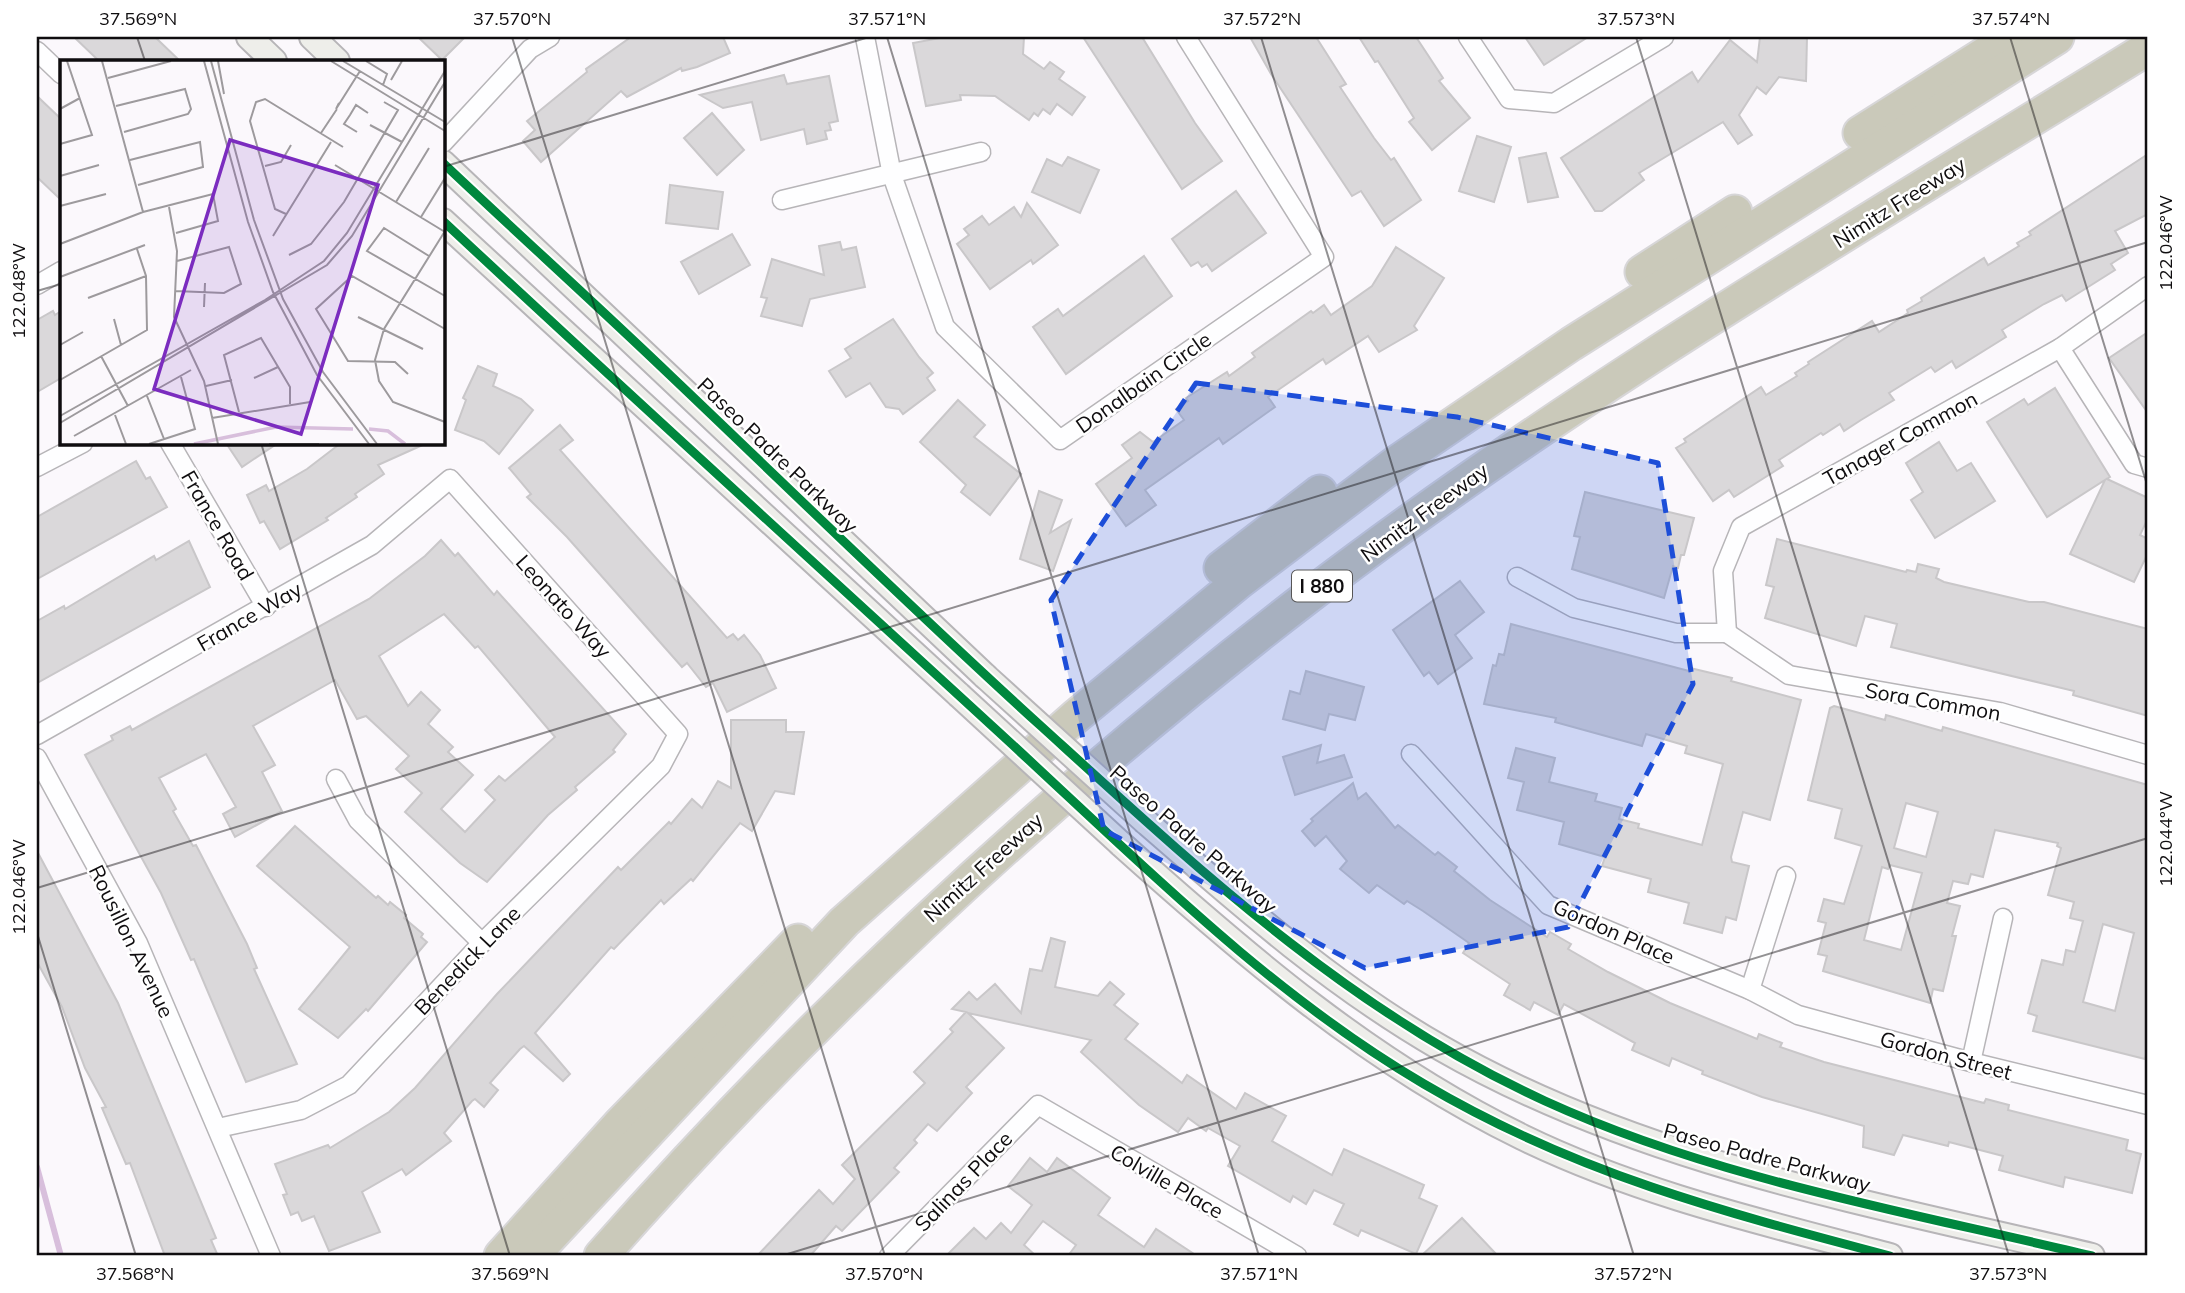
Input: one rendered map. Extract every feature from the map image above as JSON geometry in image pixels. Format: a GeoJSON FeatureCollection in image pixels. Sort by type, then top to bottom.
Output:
{"type":"FeatureCollection","features":[{"type":"Feature","properties":{"kind":"highway"},"geometry":{"type":"LineString","coordinates":[[500,1256],[746,991],[860,881],[990,761],[1125,645],[1255,540],[1411,426],[1583,311],[2012,37]]}},
{"type":"Feature","properties":{"kind":"highway","name":"I 880"},"geometry":{"type":"LineString","coordinates":[[531,1256],[844,922],[1075,717],[1240,581],[1396,463],[1571,344],[2057,37]]}},
{"type":"Feature","properties":{"kind":"highway","name":"Nimitz Freeway"},"geometry":{"type":"LineString","coordinates":[[601,1256],[675,1172],[796,1045],[918,925],[1043,814],[1311,594],[1451,492],[1603,388],[2148,48]]}},
{"type":"Feature","properties":{"kind":"main road"},"geometry":{"type":"LineString","coordinates":[[249,37],[273,60]]}},
{"type":"Feature","properties":{"kind":"main road"},"geometry":{"type":"LineString","coordinates":[[312,37],[336,60]]}},
{"type":"Feature","properties":{"kind":"main road","name":"Paseo Padre Parkway"},"geometry":{"type":"LineString","coordinates":[[444,164],[985,676],[1258,919],[1353,992],[1442,1048],[1544,1100],[1630,1136],[1726,1168],[2092,1256]]}},
{"type":"Feature","properties":{"kind":"main road"},"geometry":{"type":"LineString","coordinates":[[444,222],[1121,844],[1240,950],[1330,1022],[1422,1083],[1512,1131],[1615,1176],[1714,1210],[1890,1256]]}},
{"type":"Feature","properties":{"kind":"street"},"geometry":{"type":"LineString","coordinates":[[444,142],[530,50],[550,37]]}},
{"type":"Feature","properties":{"kind":"street","name":"Donalbain Circle"},"geometry":{"type":"LineString","coordinates":[[864,37],[892,175],[945,327],[1060,440],[1324,257],[1186,37]]}},
{"type":"Feature","properties":{"kind":"street"},"geometry":{"type":"LineString","coordinates":[[1468,37],[1509,99],[1554,103],[1664,37]]}},
{"type":"Feature","properties":{"kind":"street"},"geometry":{"type":"LineString","coordinates":[[37,51],[60,73]]}},
{"type":"Feature","properties":{"kind":"street"},"geometry":{"type":"LineString","coordinates":[[782,200],[981,152]]}},
{"type":"Feature","properties":{"kind":"street"},"geometry":{"type":"LineString","coordinates":[[37,285],[60,272]]}},
{"type":"Feature","properties":{"kind":"street","name":"Tanager Common"},"geometry":{"type":"LineString","coordinates":[[1727,632],[1723,570],[1741,527],[2060,348],[2148,286]]}},
{"type":"Feature","properties":{"kind":"street"},"geometry":{"type":"LineString","coordinates":[[2060,348],[2134,464],[2148,468]]}},
{"type":"Feature","properties":{"kind":"street"},"geometry":{"type":"LineString","coordinates":[[37,467],[81,444]]}},
{"type":"Feature","properties":{"kind":"street","name":"France Road"},"geometry":{"type":"LineString","coordinates":[[171,444],[266,607]]}},
{"type":"Feature","properties":{"kind":"street","name":"France Way"},"geometry":{"type":"LineString","coordinates":[[37,736],[372,545],[450,479]]}},
{"type":"Feature","properties":{"kind":"street","name":"Leonato Way"},"geometry":{"type":"LineString","coordinates":[[450,479],[678,734]]}},
{"type":"Feature","properties":{"kind":"street"},"geometry":{"type":"LineString","coordinates":[[1517,577],[1574,608],[1676,633],[1727,632]]}},
{"type":"Feature","properties":{"kind":"street","name":"Sora Common"},"geometry":{"type":"LineString","coordinates":[[1727,632],[1789,675],[2000,712],[2148,755]]}},
{"type":"Feature","properties":{"kind":"street","name":"Benedick Lane"},"geometry":{"type":"LineString","coordinates":[[218,1128],[301,1110],[349,1085],[482,943],[661,766],[678,734]]}},
{"type":"Feature","properties":{"kind":"street","name":"Gordon Place"},"geometry":{"type":"LineString","coordinates":[[1411,754],[1548,905],[1750,990]]}},
{"type":"Feature","properties":{"kind":"street","name":"Rousillon Avenue"},"geometry":{"type":"LineString","coordinates":[[37,758],[138,943],[271,1256]]}},
{"type":"Feature","properties":{"kind":"street"},"geometry":{"type":"LineString","coordinates":[[336,779],[358,820],[482,943]]}},
{"type":"Feature","properties":{"kind":"street"},"geometry":{"type":"LineString","coordinates":[[1750,990],[1786,876]]}},
{"type":"Feature","properties":{"kind":"street"},"geometry":{"type":"LineString","coordinates":[[1971,1062],[2003,918]]}},
{"type":"Feature","properties":{"kind":"street","name":"Gordon Street"},"geometry":{"type":"LineString","coordinates":[[1750,990],[1798,1015],[1971,1062],[2148,1105]]}},
{"type":"Feature","properties":{"kind":"street","name":"Salinas Place"},"geometry":{"type":"LineString","coordinates":[[889,1256],[1038,1105]]}},
{"type":"Feature","properties":{"kind":"street","name":"Colville Place"},"geometry":{"type":"LineString","coordinates":[[1038,1105],[1297,1256]]}},
{"type":"Feature","properties":{"kind":"highlighted area"},"geometry":{"type":"Polygon","coordinates":[[[1196,383],[1457,417],[1658,463],[1693,684],[1568,927],[1365,968],[1104,830],[1051,600],[1196,383]]]}},
{"type":"Feature","properties":{"kind":"building"},"geometry":{"type":"Polygon","coordinates":[[[74,37],[155,37],[179,60],[98,60],[74,37]]]}},
{"type":"Feature","properties":{"kind":"building"},"geometry":{"type":"Polygon","coordinates":[[[418,37],[465,37],[442,60],[418,37]]]}},
{"type":"Feature","properties":{"kind":"building"},"geometry":{"type":"Polygon","coordinates":[[[631,37],[723,37],[730,53],[697,67],[682,71],[681,68],[627,97],[621,91],[541,162],[523,141],[535,130],[527,121],[587,72],[586,69],[631,37]]]}},
{"type":"Feature","properties":{"kind":"building"},"geometry":{"type":"Polygon","coordinates":[[[945,37],[1024,37],[1023,54],[1044,69],[1050,62],[1064,72],[1059,79],[1085,97],[1072,115],[1057,104],[1050,114],[1043,109],[1038,116],[1034,113],[1029,120],[995,96],[960,95],[961,100],[926,106],[913,43],[945,37]]]}},
{"type":"Feature","properties":{"kind":"building"},"geometry":{"type":"Polygon","coordinates":[[[1083,37],[1142,37],[1222,161],[1182,189],[1083,37]]]}},
{"type":"Feature","properties":{"kind":"building"},"geometry":{"type":"Polygon","coordinates":[[[1250,37],[1316,37],[1346,84],[1340,87],[1374,138],[1391,160],[1394,158],[1421,200],[1384,226],[1361,191],[1352,196],[1271,74],[1250,37]]]}},
{"type":"Feature","properties":{"kind":"building"},"geometry":{"type":"Polygon","coordinates":[[[1359,37],[1416,37],[1443,78],[1439,81],[1470,118],[1432,150],[1409,122],[1414,118],[1378,61],[1375,62],[1359,37]]]}},
{"type":"Feature","properties":{"kind":"building"},"geometry":{"type":"Polygon","coordinates":[[[1525,37],[1588,37],[1544,65],[1525,37]]]}},
{"type":"Feature","properties":{"kind":"building"},"geometry":{"type":"Polygon","coordinates":[[[1760,37],[1807,37],[1806,81],[1779,77],[1766,94],[1757,87],[1739,115],[1752,135],[1738,144],[1723,122],[1639,173],[1644,180],[1602,211],[1595,211],[1561,158],[1692,72],[1698,82],[1730,40],[1757,62],[1760,37]]]}},
{"type":"Feature","properties":{"kind":"building"},"geometry":{"type":"Polygon","coordinates":[[[784,75],[787,84],[829,76],[838,121],[829,123],[831,130],[825,131],[827,139],[807,144],[804,129],[761,140],[752,102],[723,108],[700,95],[784,75]]]}},
{"type":"Feature","properties":{"kind":"building"},"geometry":{"type":"Polygon","coordinates":[[[37,96],[60,118],[60,199],[37,177],[37,96]]]}},
{"type":"Feature","properties":{"kind":"building"},"geometry":{"type":"Polygon","coordinates":[[[712,113],[744,150],[717,175],[684,138],[712,113]]]}},
{"type":"Feature","properties":{"kind":"building"},"geometry":{"type":"Polygon","coordinates":[[[1477,136],[1511,147],[1494,202],[1459,191],[1477,136]]]}},
{"type":"Feature","properties":{"kind":"building"},"geometry":{"type":"Polygon","coordinates":[[[1546,153],[1558,197],[1528,202],[1519,158],[1546,153]]]}},
{"type":"Feature","properties":{"kind":"building"},"geometry":{"type":"Polygon","coordinates":[[[2148,154],[2148,214],[2115,231],[2128,253],[2111,264],[2115,270],[2066,301],[2062,295],[2044,304],[2002,330],[2006,337],[1956,368],[1952,361],[1935,372],[1931,367],[1889,393],[1894,400],[1844,431],[1840,424],[1823,435],[1821,433],[1779,460],[1783,466],[1734,497],[1729,490],[1713,501],[1676,448],[1686,442],[1684,439],[1761,387],[1766,395],[1797,376],[1795,373],[1809,364],[1808,362],[1872,321],[1879,332],[1908,313],[1907,310],[1922,301],[1921,298],[1984,258],[1988,265],[2019,246],[2017,243],[2031,235],[2029,232],[2148,154]]]}},
{"type":"Feature","properties":{"kind":"building"},"geometry":{"type":"Polygon","coordinates":[[[1068,157],[1099,170],[1080,213],[1032,192],[1047,159],[1062,166],[1068,157]]]}},
{"type":"Feature","properties":{"kind":"building"},"geometry":{"type":"Polygon","coordinates":[[[670,185],[723,192],[718,229],[666,223],[670,185]]]}},
{"type":"Feature","properties":{"kind":"building"},"geometry":{"type":"Polygon","coordinates":[[[1236,191],[1266,233],[1212,271],[1207,264],[1202,267],[1198,262],[1191,266],[1172,239],[1236,191]]]}},
{"type":"Feature","properties":{"kind":"building"},"geometry":{"type":"Polygon","coordinates":[[[1027,203],[1058,245],[1033,264],[1031,260],[990,289],[957,244],[969,235],[964,229],[982,216],[989,225],[1014,207],[1021,217],[1027,203]]]}},
{"type":"Feature","properties":{"kind":"building"},"geometry":{"type":"Polygon","coordinates":[[[732,234],[750,265],[699,294],[681,262],[732,234]]]}},
{"type":"Feature","properties":{"kind":"building"},"geometry":{"type":"Polygon","coordinates":[[[840,242],[842,250],[856,247],[865,287],[810,299],[802,326],[761,316],[767,298],[761,297],[772,259],[824,275],[819,246],[840,242]]]}},
{"type":"Feature","properties":{"kind":"building"},"geometry":{"type":"Polygon","coordinates":[[[1396,247],[1444,278],[1414,326],[1417,330],[1379,352],[1368,336],[1326,364],[1323,359],[1268,397],[1275,407],[1223,444],[1219,438],[1145,490],[1156,505],[1126,526],[1096,484],[1132,458],[1122,445],[1140,432],[1153,442],[1184,420],[1176,409],[1188,401],[1186,398],[1227,372],[1229,376],[1255,357],[1252,353],[1311,311],[1313,313],[1324,305],[1331,315],[1372,286],[1396,247]]]}},
{"type":"Feature","properties":{"kind":"building"},"geometry":{"type":"Polygon","coordinates":[[[1144,256],[1172,296],[1066,374],[1033,327],[1058,309],[1063,316],[1144,256]]]}},
{"type":"Feature","properties":{"kind":"building"},"geometry":{"type":"Polygon","coordinates":[[[53,311],[55,315],[60,312],[60,379],[37,392],[37,320],[53,311]]]}},
{"type":"Feature","properties":{"kind":"building"},"geometry":{"type":"Polygon","coordinates":[[[893,319],[933,373],[927,378],[935,390],[903,414],[899,409],[886,407],[870,383],[846,397],[829,371],[851,358],[845,349],[893,319]]]}},
{"type":"Feature","properties":{"kind":"building"},"geometry":{"type":"Polygon","coordinates":[[[2148,332],[2148,413],[2109,358],[2148,332]]]}},
{"type":"Feature","properties":{"kind":"building"},"geometry":{"type":"Polygon","coordinates":[[[478,366],[497,374],[493,386],[521,399],[533,410],[499,454],[484,441],[455,430],[466,400],[463,398],[478,366]]]}},
{"type":"Feature","properties":{"kind":"building"},"geometry":{"type":"Polygon","coordinates":[[[2055,388],[2110,477],[2107,479],[2148,498],[2148,518],[2140,535],[2148,539],[2148,553],[2134,582],[2070,554],[2105,480],[2047,517],[1987,422],[2024,399],[2028,405],[2055,388]]]}},
{"type":"Feature","properties":{"kind":"building"},"geometry":{"type":"Polygon","coordinates":[[[958,400],[985,425],[974,437],[1021,474],[990,515],[961,492],[966,485],[920,442],[958,400]]]}},
{"type":"Feature","properties":{"kind":"building"},"geometry":{"type":"Polygon","coordinates":[[[560,425],[573,440],[560,450],[727,638],[733,634],[738,640],[744,635],[760,655],[776,688],[727,712],[713,683],[706,687],[687,663],[682,667],[567,537],[527,497],[531,494],[509,468],[560,425]]]}},
{"type":"Feature","properties":{"kind":"building"},"geometry":{"type":"Polygon","coordinates":[[[1939,442],[1957,471],[1971,463],[1995,501],[1935,538],[1911,500],[1923,492],[1906,463],[1939,442]]]}},
{"type":"Feature","properties":{"kind":"building"},"geometry":{"type":"Polygon","coordinates":[[[227,444],[276,444],[242,467],[227,444]]]}},
{"type":"Feature","properties":{"kind":"building"},"geometry":{"type":"Polygon","coordinates":[[[340,444],[425,444],[378,465],[384,474],[355,494],[357,497],[326,518],[328,520],[280,549],[264,521],[260,523],[247,495],[266,485],[269,491],[307,469],[340,444]]]}},
{"type":"Feature","properties":{"kind":"building"},"geometry":{"type":"Polygon","coordinates":[[[136,461],[146,479],[150,477],[167,507],[37,579],[37,517],[136,461]]]}},
{"type":"Feature","properties":{"kind":"building"},"geometry":{"type":"Polygon","coordinates":[[[1039,491],[1062,500],[1050,533],[1071,520],[1053,571],[1020,559],[1039,491]]]}},
{"type":"Feature","properties":{"kind":"building"},"geometry":{"type":"Polygon","coordinates":[[[1585,492],[1694,518],[1684,555],[1681,555],[1678,568],[1673,566],[1664,598],[1572,569],[1580,537],[1574,536],[1585,492]]]}},
{"type":"Feature","properties":{"kind":"building"},"geometry":{"type":"Polygon","coordinates":[[[1777,539],[1906,572],[1916,572],[1918,564],[1939,569],[1936,578],[1944,582],[2029,602],[2044,602],[2148,629],[2148,716],[2073,695],[2074,691],[1891,647],[1897,624],[1865,616],[1856,646],[1765,618],[1774,587],[1766,585],[1777,539]]]}},
{"type":"Feature","properties":{"kind":"building"},"geometry":{"type":"Polygon","coordinates":[[[441,540],[455,556],[458,553],[494,595],[497,591],[626,734],[613,750],[615,752],[575,787],[577,790],[548,815],[487,882],[460,863],[405,812],[422,793],[396,769],[409,756],[366,716],[357,719],[335,680],[253,726],[275,765],[262,772],[282,811],[235,837],[223,814],[236,807],[206,754],[159,778],[176,809],[173,811],[193,846],[196,845],[247,944],[257,968],[254,969],[297,1064],[246,1082],[194,959],[191,960],[161,893],[85,755],[113,740],[111,736],[130,726],[132,730],[369,599],[425,556],[441,540]],[[444,614],[379,656],[408,706],[421,692],[440,710],[428,724],[453,747],[448,752],[473,775],[441,809],[465,832],[495,800],[485,790],[499,776],[505,781],[555,737],[478,646],[475,648],[444,614]]]}},
{"type":"Feature","properties":{"kind":"building"},"geometry":{"type":"Polygon","coordinates":[[[189,541],[210,587],[37,683],[37,621],[64,606],[65,609],[154,556],[156,560],[189,541]]]}},
{"type":"Feature","properties":{"kind":"building"},"geometry":{"type":"Polygon","coordinates":[[[1460,581],[1484,612],[1455,635],[1472,658],[1438,684],[1429,672],[1424,676],[1393,630],[1460,581]]]}},
{"type":"Feature","properties":{"kind":"building"},"geometry":{"type":"Polygon","coordinates":[[[1511,624],[1689,671],[1690,668],[1732,678],[1731,681],[1801,700],[1770,820],[1743,812],[1731,857],[1732,862],[1749,866],[1736,920],[1726,917],[1722,933],[1684,923],[1689,903],[1648,892],[1651,879],[1602,866],[1605,857],[1559,844],[1564,822],[1517,810],[1524,782],[1508,778],[1516,748],[1555,758],[1549,782],[1597,794],[1595,801],[1622,808],[1619,819],[1639,824],[1638,828],[1702,845],[1723,764],[1685,753],[1687,746],[1646,734],[1642,746],[1555,722],[1556,718],[1484,704],[1493,665],[1496,666],[1499,654],[1504,655],[1511,624]]]}},
{"type":"Feature","properties":{"kind":"building"},"geometry":{"type":"Polygon","coordinates":[[[1306,671],[1364,687],[1355,720],[1329,714],[1325,730],[1283,719],[1290,691],[1300,694],[1306,671]]]}},
{"type":"Feature","properties":{"kind":"building"},"geometry":{"type":"Polygon","coordinates":[[[1834,706],[1885,720],[1886,715],[1942,731],[1943,727],[2148,785],[2148,1046],[2145,1059],[2033,1031],[2037,1016],[2028,1013],[2042,960],[2063,965],[2066,950],[2075,952],[2083,921],[2070,918],[2074,902],[2048,895],[2061,848],[2057,846],[2058,843],[1995,830],[1983,877],[1971,874],[1968,884],[1953,881],[1947,903],[1960,906],[1952,936],[1956,936],[1943,991],[1933,989],[1930,1003],[1823,971],[1827,956],[1818,954],[1826,923],[1818,921],[1824,899],[1844,904],[1862,846],[1835,838],[1842,809],[1808,800],[1830,708],[1834,706]],[[1906,803],[1894,848],[1926,857],[1938,812],[1906,803]],[[1890,865],[1888,869],[1882,867],[1864,940],[1901,950],[1922,873],[1890,865]],[[2103,924],[2083,1002],[2115,1011],[2134,933],[2103,924]]]}},
{"type":"Feature","properties":{"kind":"building"},"geometry":{"type":"Polygon","coordinates":[[[731,720],[786,720],[786,732],[804,732],[794,794],[775,791],[752,831],[740,823],[693,881],[691,879],[664,904],[661,900],[614,949],[611,947],[535,1033],[570,1074],[563,1081],[524,1046],[490,1083],[498,1090],[484,1107],[475,1099],[444,1133],[451,1141],[406,1175],[402,1169],[362,1192],[380,1232],[329,1251],[314,1216],[302,1221],[298,1212],[291,1215],[283,1195],[287,1194],[275,1164],[328,1145],[330,1148],[389,1112],[415,1088],[497,994],[618,867],[621,870],[669,822],[671,824],[692,799],[702,808],[718,781],[731,788],[731,720]]]}},
{"type":"Feature","properties":{"kind":"building"},"geometry":{"type":"Polygon","coordinates":[[[1321,745],[1317,763],[1344,755],[1352,777],[1295,795],[1283,757],[1321,745]]]}},
{"type":"Feature","properties":{"kind":"building"},"geometry":{"type":"Polygon","coordinates":[[[1353,783],[1358,799],[1366,793],[1395,828],[1398,825],[1435,855],[1438,852],[1457,867],[1454,871],[1490,900],[1547,937],[1550,932],[1571,944],[1568,949],[1608,972],[1670,1003],[1757,1039],[1759,1034],[1782,1043],[1780,1047],[1824,1062],[1984,1103],[1986,1099],[2009,1105],[2008,1110],[2128,1140],[2126,1150],[2141,1154],[2132,1193],[2065,1177],[2063,1187],[1999,1170],[2003,1156],[1949,1142],[1948,1146],[1903,1135],[1894,1155],[1863,1147],[1864,1126],[1762,1097],[1702,1074],[1703,1071],[1672,1058],[1669,1066],[1632,1050],[1635,1043],[1564,1004],[1558,1015],[1534,1002],[1530,1010],[1504,995],[1510,984],[1463,953],[1469,943],[1423,911],[1407,901],[1404,904],[1377,885],[1369,893],[1340,869],[1347,861],[1326,836],[1315,846],[1302,831],[1313,821],[1311,819],[1353,783]]]}},
{"type":"Feature","properties":{"kind":"building"},"geometry":{"type":"Polygon","coordinates":[[[295,826],[376,898],[378,896],[388,905],[390,902],[406,915],[404,918],[423,934],[421,937],[427,942],[368,1011],[366,1009],[338,1038],[299,1009],[350,947],[257,866],[295,826]]]}},
{"type":"Feature","properties":{"kind":"building"},"geometry":{"type":"Polygon","coordinates":[[[37,851],[118,1003],[216,1238],[211,1240],[218,1256],[165,1256],[130,1163],[126,1164],[102,1108],[106,1107],[85,1068],[62,1007],[37,962],[37,851]]]}},
{"type":"Feature","properties":{"kind":"building"},"geometry":{"type":"Polygon","coordinates":[[[1051,938],[1065,942],[1055,987],[1098,996],[1110,982],[1124,994],[1114,1005],[1138,1024],[1125,1039],[1182,1083],[1187,1075],[1236,1109],[1245,1093],[1286,1116],[1272,1141],[1332,1175],[1344,1149],[1424,1185],[1419,1198],[1437,1206],[1416,1254],[1361,1230],[1358,1236],[1334,1224],[1344,1204],[1314,1190],[1306,1204],[1293,1196],[1290,1202],[1228,1166],[1240,1146],[1208,1128],[1206,1131],[1188,1118],[1178,1132],[1139,1105],[1081,1052],[1091,1040],[968,1013],[1004,1048],[966,1087],[972,1093],[937,1131],[928,1124],[914,1140],[917,1143],[894,1168],[899,1172],[842,1231],[836,1226],[810,1256],[757,1256],[819,1190],[833,1204],[855,1179],[842,1165],[925,1083],[914,1072],[953,1032],[950,1029],[966,1012],[952,1009],[969,992],[977,1000],[995,984],[1021,1013],[1030,969],[1042,971],[1051,938]]]}},
{"type":"Feature","properties":{"kind":"building"},"geometry":{"type":"Polygon","coordinates":[[[1030,1158],[1047,1172],[1057,1158],[1110,1198],[1098,1215],[1144,1247],[1156,1229],[1197,1256],[1068,1256],[1076,1245],[1043,1221],[1024,1245],[1036,1256],[946,1256],[974,1228],[986,1239],[1001,1223],[1011,1233],[1032,1205],[1008,1186],[1030,1158]]]}},
{"type":"Feature","properties":{"kind":"building"},"geometry":{"type":"Polygon","coordinates":[[[1462,1218],[1498,1256],[1421,1256],[1462,1218]]]}},
{"type":"Feature","properties":{"kind":"waterway"},"geometry":{"type":"LineString","coordinates":[[37,1167],[61,1256]]}},
{"type":"Feature","properties":{"kind":"cycle path"},"geometry":{"type":"LineString","coordinates":[[444,164],[948,641],[1159,833],[1279,934],[1406,1025],[1474,1065],[1545,1101],[1611,1129],[1678,1152],[1815,1192],[2092,1256]]}},
{"type":"Feature","properties":{"kind":"cycle path"},"geometry":{"type":"LineString","coordinates":[[444,222],[1145,868],[1252,962],[1307,1005],[1424,1084],[1537,1142],[1594,1166],[1709,1206],[1890,1256]]}}]}
